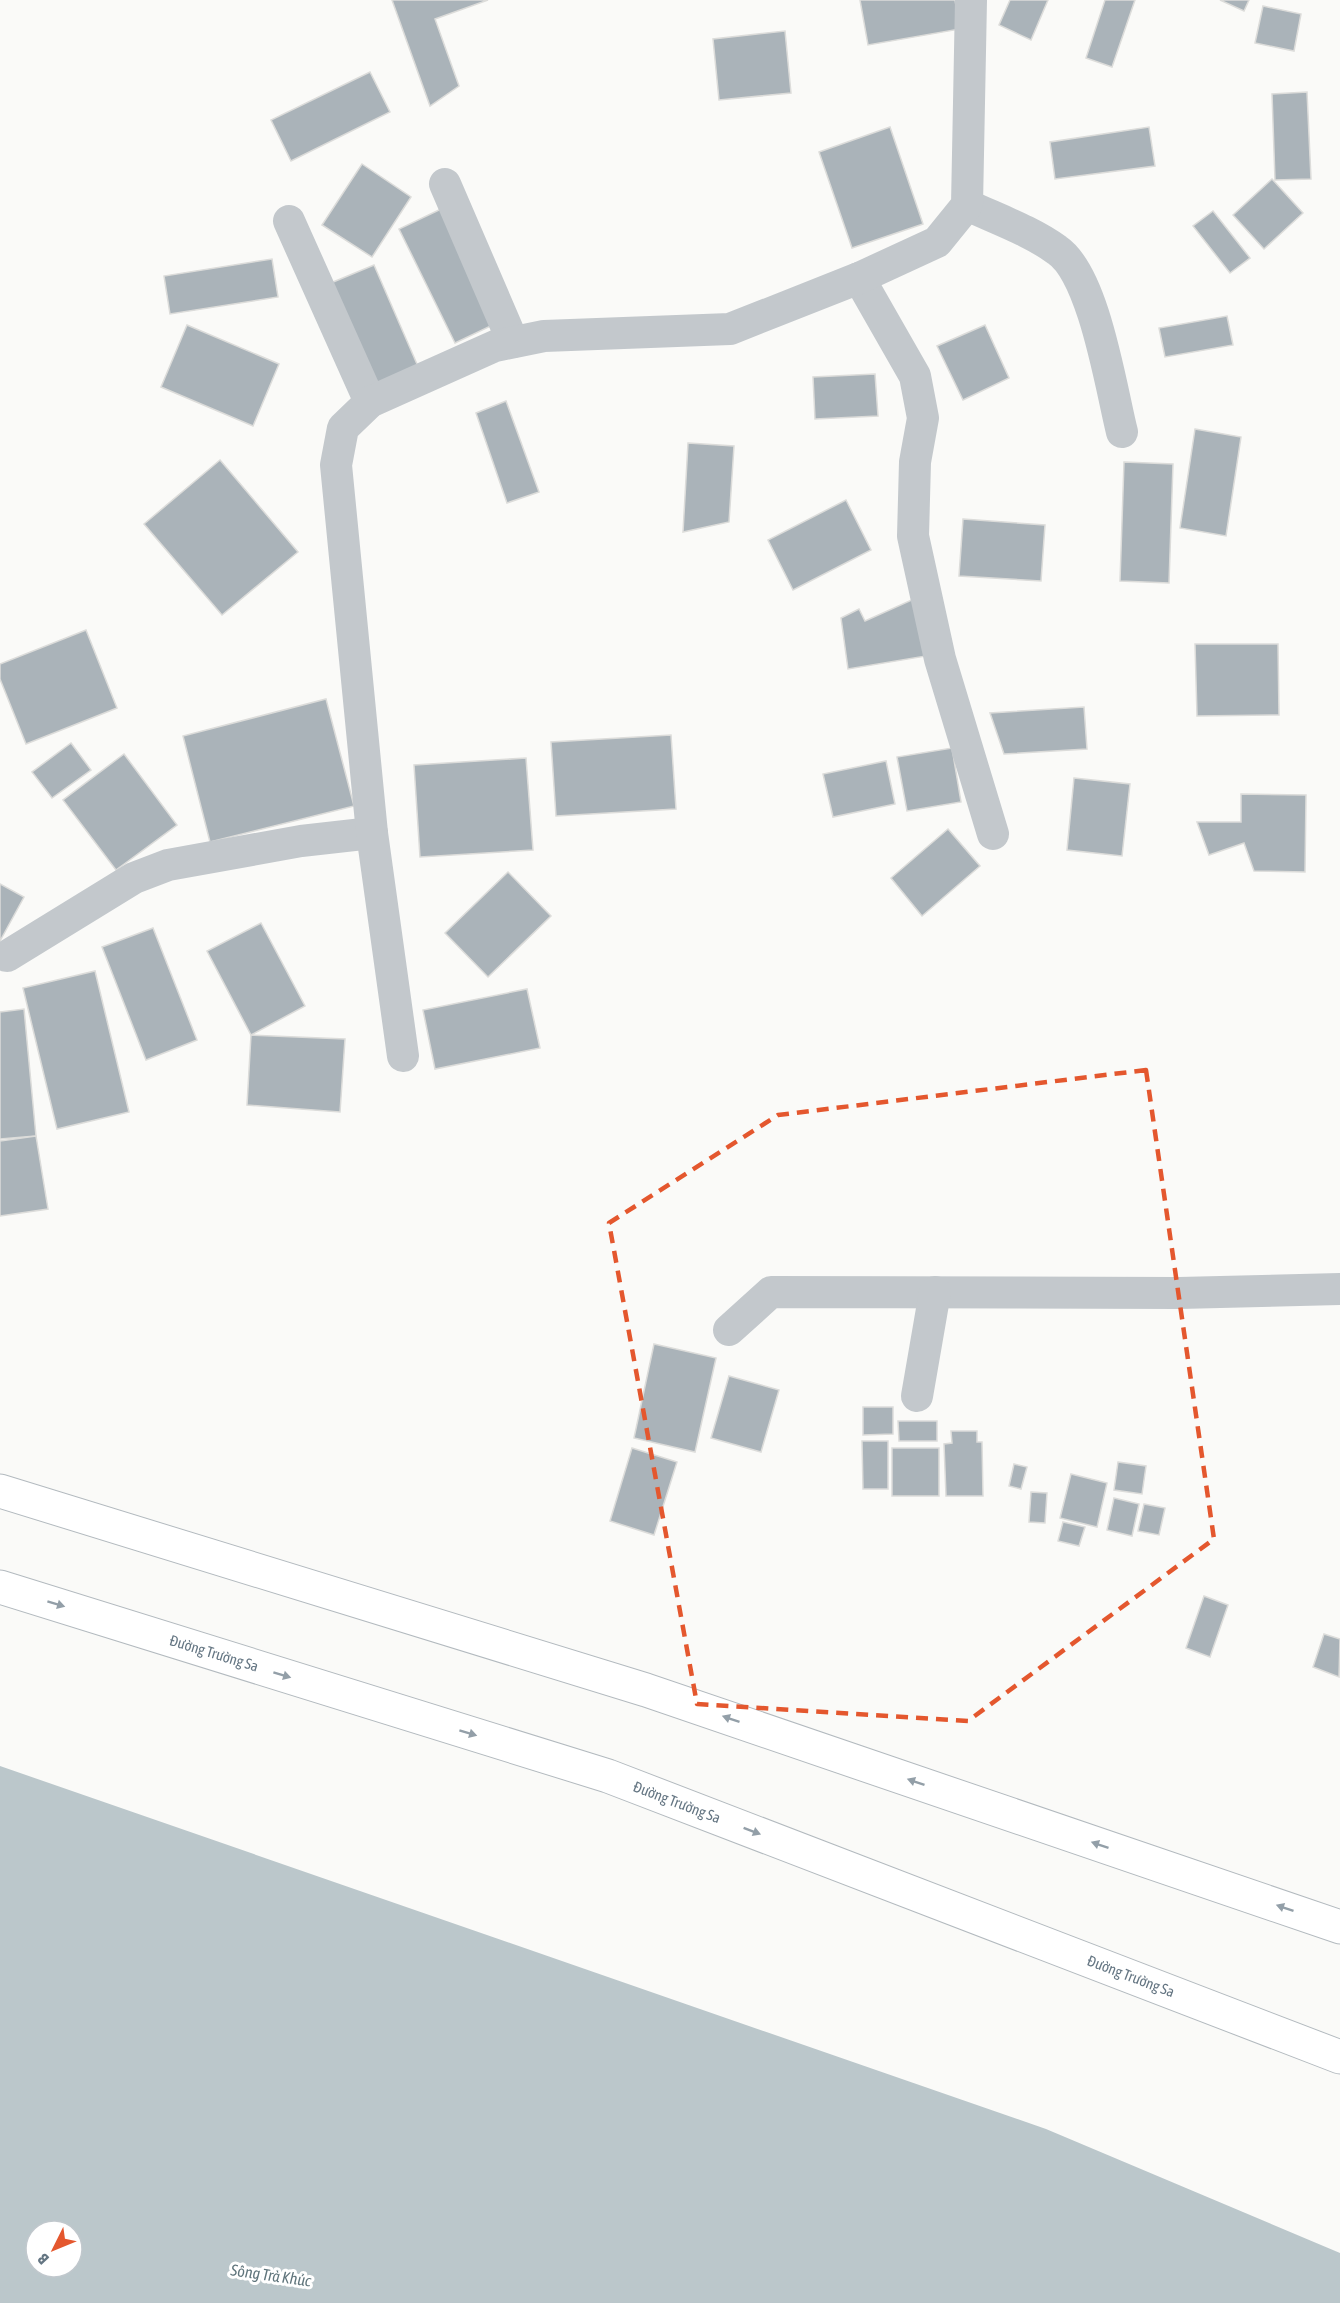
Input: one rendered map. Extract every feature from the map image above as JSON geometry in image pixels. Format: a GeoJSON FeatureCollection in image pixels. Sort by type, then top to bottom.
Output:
{"type":"FeatureCollection","features":[{"type":"Feature","properties":{"kind":"main road"},"geometry":{"type":"LineString","coordinates":[[0,1491],[646,1690],[1340,1927]]}},
{"type":"Feature","properties":{"kind":"main road","name":"Đường Trường Sa"},"geometry":{"type":"LineString","coordinates":[[0,1587],[608,1776],[1340,2057]]}},
{"type":"Feature","properties":{"kind":"street"},"geometry":{"type":"LineString","coordinates":[[403,1056],[372,833],[336,465],[343,428],[370,402],[495,346],[544,336],[730,328],[859,278],[936,242],[967,205],[971,0]]}},
{"type":"Feature","properties":{"kind":"street"},"geometry":{"type":"LineString","coordinates":[[445,184],[513,342]]}},
{"type":"Feature","properties":{"kind":"street"},"geometry":{"type":"LineString","coordinates":[[967,205],[1059,251],[1073,265],[1093,313],[1122,432]]}},
{"type":"Feature","properties":{"kind":"street"},"geometry":{"type":"LineString","coordinates":[[289,221],[370,402]]}},
{"type":"Feature","properties":{"kind":"street"},"geometry":{"type":"LineString","coordinates":[[859,278],[915,376],[923,418],[915,462],[913,536],[940,659],[993,834]]}},
{"type":"Feature","properties":{"kind":"street"},"geometry":{"type":"LineString","coordinates":[[7,956],[134,878],[168,866],[301,841],[372,833]]}},
{"type":"Feature","properties":{"kind":"street"},"geometry":{"type":"LineString","coordinates":[[729,1330],[771,1292],[1179,1293],[1340,1289]]}},
{"type":"Feature","properties":{"kind":"street"},"geometry":{"type":"LineString","coordinates":[[916,1396],[935,1292]]}},
{"type":"Feature","properties":{"kind":"highlighted area"},"geometry":{"type":"Polygon","coordinates":[[[1146,1070],[1214,1539],[968,1721],[697,1704],[609,1223],[778,1115],[1146,1070]]]}},
{"type":"Feature","properties":{"kind":"water","name":"Sông Trà Khúc"},"geometry":{"type":"Polygon","coordinates":[[[0,1766],[1046,2129],[1340,2253],[1340,2303],[0,2303],[0,1766]]]}},
{"type":"Feature","properties":{"kind":"building"},"geometry":{"type":"Polygon","coordinates":[[[392,0],[488,0],[435,19],[459,86],[430,106],[392,0]]]}},
{"type":"Feature","properties":{"kind":"building"},"geometry":{"type":"Polygon","coordinates":[[[860,0],[955,0],[960,29],[868,45],[860,0]]]}},
{"type":"Feature","properties":{"kind":"building"},"geometry":{"type":"Polygon","coordinates":[[[1010,0],[1048,0],[1031,40],[999,25],[1010,0]]]}},
{"type":"Feature","properties":{"kind":"building"},"geometry":{"type":"Polygon","coordinates":[[[1105,0],[1135,0],[1112,67],[1086,58],[1105,0]]]}},
{"type":"Feature","properties":{"kind":"building"},"geometry":{"type":"Polygon","coordinates":[[[1220,0],[1249,0],[1244,11],[1220,0]]]}},
{"type":"Feature","properties":{"kind":"building"},"geometry":{"type":"Polygon","coordinates":[[[1263,6],[1301,14],[1294,51],[1255,43],[1263,6]]]}},
{"type":"Feature","properties":{"kind":"building"},"geometry":{"type":"Polygon","coordinates":[[[785,31],[791,93],[719,100],[713,39],[785,31]]]}},
{"type":"Feature","properties":{"kind":"building"},"geometry":{"type":"Polygon","coordinates":[[[370,72],[390,112],[291,161],[271,120],[370,72]]]}},
{"type":"Feature","properties":{"kind":"building"},"geometry":{"type":"Polygon","coordinates":[[[1307,92],[1311,179],[1275,180],[1272,94],[1307,92]]]}},
{"type":"Feature","properties":{"kind":"building"},"geometry":{"type":"Polygon","coordinates":[[[890,127],[923,224],[852,248],[819,152],[890,127]]]}},
{"type":"Feature","properties":{"kind":"building"},"geometry":{"type":"Polygon","coordinates":[[[1149,127],[1155,166],[1055,179],[1050,142],[1149,127]]]}},
{"type":"Feature","properties":{"kind":"building"},"geometry":{"type":"Polygon","coordinates":[[[362,164],[411,197],[372,257],[322,225],[362,164]]]}},
{"type":"Feature","properties":{"kind":"building"},"geometry":{"type":"Polygon","coordinates":[[[1272,179],[1303,213],[1264,249],[1233,215],[1272,179]]]}},
{"type":"Feature","properties":{"kind":"building"},"geometry":{"type":"Polygon","coordinates":[[[441,209],[497,323],[455,343],[399,229],[441,209]]]}},
{"type":"Feature","properties":{"kind":"building"},"geometry":{"type":"Polygon","coordinates":[[[1213,211],[1250,258],[1230,273],[1193,226],[1213,211]]]}},
{"type":"Feature","properties":{"kind":"building"},"geometry":{"type":"Polygon","coordinates":[[[272,259],[278,297],[170,314],[164,276],[272,259]]]}},
{"type":"Feature","properties":{"kind":"building"},"geometry":{"type":"Polygon","coordinates":[[[374,265],[420,371],[371,391],[326,285],[374,265]]]}},
{"type":"Feature","properties":{"kind":"building"},"geometry":{"type":"Polygon","coordinates":[[[1227,316],[1233,345],[1165,357],[1159,328],[1227,316]]]}},
{"type":"Feature","properties":{"kind":"building"},"geometry":{"type":"Polygon","coordinates":[[[187,325],[279,364],[253,426],[161,387],[187,325]]]}},
{"type":"Feature","properties":{"kind":"building"},"geometry":{"type":"Polygon","coordinates":[[[985,325],[1009,378],[963,400],[937,346],[985,325]]]}},
{"type":"Feature","properties":{"kind":"building"},"geometry":{"type":"Polygon","coordinates":[[[875,374],[878,416],[815,419],[813,377],[875,374]]]}},
{"type":"Feature","properties":{"kind":"building"},"geometry":{"type":"Polygon","coordinates":[[[506,401],[539,492],[507,503],[476,413],[506,401]]]}},
{"type":"Feature","properties":{"kind":"building"},"geometry":{"type":"Polygon","coordinates":[[[1195,429],[1241,437],[1226,536],[1180,528],[1195,429]]]}},
{"type":"Feature","properties":{"kind":"building"},"geometry":{"type":"Polygon","coordinates":[[[688,443],[734,446],[729,522],[683,532],[688,443]]]}},
{"type":"Feature","properties":{"kind":"building"},"geometry":{"type":"Polygon","coordinates":[[[220,460],[298,552],[222,615],[144,524],[220,460]]]}},
{"type":"Feature","properties":{"kind":"building"},"geometry":{"type":"Polygon","coordinates":[[[1124,462],[1173,464],[1169,583],[1120,581],[1124,462]]]}},
{"type":"Feature","properties":{"kind":"building"},"geometry":{"type":"Polygon","coordinates":[[[846,500],[871,550],[793,590],[768,540],[846,500]]]}},
{"type":"Feature","properties":{"kind":"building"},"geometry":{"type":"Polygon","coordinates":[[[963,519],[1045,525],[1041,581],[959,576],[963,519]]]}},
{"type":"Feature","properties":{"kind":"building"},"geometry":{"type":"Polygon","coordinates":[[[916,598],[926,656],[848,669],[841,618],[859,609],[865,621],[916,598]]]}},
{"type":"Feature","properties":{"kind":"building"},"geometry":{"type":"Polygon","coordinates":[[[86,630],[117,708],[26,744],[0,679],[0,664],[86,630]]]}},
{"type":"Feature","properties":{"kind":"building"},"geometry":{"type":"Polygon","coordinates":[[[1195,644],[1278,644],[1279,715],[1197,716],[1195,644]]]}},
{"type":"Feature","properties":{"kind":"building"},"geometry":{"type":"Polygon","coordinates":[[[326,699],[354,806],[210,842],[183,736],[326,699]]]}},
{"type":"Feature","properties":{"kind":"building"},"geometry":{"type":"Polygon","coordinates":[[[1084,707],[1087,749],[1004,754],[990,713],[1084,707]]]}},
{"type":"Feature","properties":{"kind":"building"},"geometry":{"type":"Polygon","coordinates":[[[671,735],[676,809],[556,816],[551,742],[671,735]]]}},
{"type":"Feature","properties":{"kind":"building"},"geometry":{"type":"Polygon","coordinates":[[[71,743],[91,770],[52,798],[32,772],[71,743]]]}},
{"type":"Feature","properties":{"kind":"building"},"geometry":{"type":"Polygon","coordinates":[[[952,748],[961,802],[907,811],[897,757],[952,748]]]}},
{"type":"Feature","properties":{"kind":"building"},"geometry":{"type":"Polygon","coordinates":[[[124,754],[177,825],[116,870],[63,800],[124,754]]]}},
{"type":"Feature","properties":{"kind":"building"},"geometry":{"type":"Polygon","coordinates":[[[526,758],[533,850],[420,857],[414,765],[526,758]]]}},
{"type":"Feature","properties":{"kind":"building"},"geometry":{"type":"Polygon","coordinates":[[[886,761],[895,804],[833,817],[823,774],[886,761]]]}},
{"type":"Feature","properties":{"kind":"building"},"geometry":{"type":"Polygon","coordinates":[[[1074,778],[1130,784],[1122,856],[1067,850],[1074,778]]]}},
{"type":"Feature","properties":{"kind":"building"},"geometry":{"type":"Polygon","coordinates":[[[1241,794],[1306,795],[1305,872],[1254,871],[1244,843],[1209,855],[1197,822],[1241,822],[1241,794]]]}},
{"type":"Feature","properties":{"kind":"building"},"geometry":{"type":"Polygon","coordinates":[[[948,829],[980,866],[922,916],[891,878],[948,829]]]}},
{"type":"Feature","properties":{"kind":"building"},"geometry":{"type":"Polygon","coordinates":[[[508,872],[551,916],[488,977],[445,933],[508,872]]]}},
{"type":"Feature","properties":{"kind":"building"},"geometry":{"type":"Polygon","coordinates":[[[0,884],[24,897],[0,941],[0,884]]]}},
{"type":"Feature","properties":{"kind":"building"},"geometry":{"type":"Polygon","coordinates":[[[261,923],[305,1006],[251,1035],[207,951],[261,923]]]}},
{"type":"Feature","properties":{"kind":"building"},"geometry":{"type":"Polygon","coordinates":[[[153,928],[197,1040],[146,1060],[102,947],[153,928]]]}},
{"type":"Feature","properties":{"kind":"building"},"geometry":{"type":"Polygon","coordinates":[[[95,971],[129,1112],[57,1129],[23,988],[95,971]]]}},
{"type":"Feature","properties":{"kind":"building"},"geometry":{"type":"Polygon","coordinates":[[[527,989],[540,1048],[435,1069],[423,1010],[527,989]]]}},
{"type":"Feature","properties":{"kind":"building"},"geometry":{"type":"Polygon","coordinates":[[[24,1009],[36,1136],[0,1139],[0,1012],[24,1009]]]}},
{"type":"Feature","properties":{"kind":"building"},"geometry":{"type":"Polygon","coordinates":[[[251,1035],[345,1039],[340,1112],[247,1105],[251,1035]]]}},
{"type":"Feature","properties":{"kind":"building"},"geometry":{"type":"Polygon","coordinates":[[[36,1136],[48,1209],[0,1216],[0,1141],[36,1136]]]}},
{"type":"Feature","properties":{"kind":"building"},"geometry":{"type":"Polygon","coordinates":[[[654,1344],[716,1358],[695,1452],[634,1438],[654,1344]]]}},
{"type":"Feature","properties":{"kind":"building"},"geometry":{"type":"Polygon","coordinates":[[[729,1376],[779,1390],[761,1452],[711,1438],[729,1376]]]}},
{"type":"Feature","properties":{"kind":"building"},"geometry":{"type":"Polygon","coordinates":[[[863,1407],[893,1407],[893,1434],[863,1435],[863,1407]]]}},
{"type":"Feature","properties":{"kind":"building"},"geometry":{"type":"Polygon","coordinates":[[[898,1421],[937,1421],[937,1441],[899,1441],[898,1421]]]}},
{"type":"Feature","properties":{"kind":"building"},"geometry":{"type":"Polygon","coordinates":[[[951,1431],[977,1431],[977,1442],[982,1442],[983,1496],[946,1496],[944,1444],[952,1443],[951,1431]]]}},
{"type":"Feature","properties":{"kind":"building"},"geometry":{"type":"Polygon","coordinates":[[[862,1441],[888,1441],[888,1489],[863,1489],[862,1441]]]}},
{"type":"Feature","properties":{"kind":"building"},"geometry":{"type":"Polygon","coordinates":[[[632,1448],[677,1462],[654,1535],[610,1521],[632,1448]]]}},
{"type":"Feature","properties":{"kind":"building"},"geometry":{"type":"Polygon","coordinates":[[[892,1448],[939,1448],[939,1496],[892,1496],[892,1448]]]}},
{"type":"Feature","properties":{"kind":"building"},"geometry":{"type":"Polygon","coordinates":[[[1118,1462],[1146,1466],[1142,1494],[1114,1490],[1118,1462]]]}},
{"type":"Feature","properties":{"kind":"building"},"geometry":{"type":"Polygon","coordinates":[[[1014,1464],[1027,1467],[1021,1489],[1009,1486],[1014,1464]]]}},
{"type":"Feature","properties":{"kind":"building"},"geometry":{"type":"Polygon","coordinates":[[[1071,1474],[1107,1483],[1097,1527],[1060,1518],[1071,1474]]]}},
{"type":"Feature","properties":{"kind":"building"},"geometry":{"type":"Polygon","coordinates":[[[1031,1492],[1047,1493],[1045,1523],[1029,1522],[1031,1492]]]}},
{"type":"Feature","properties":{"kind":"building"},"geometry":{"type":"Polygon","coordinates":[[[1114,1498],[1139,1504],[1132,1536],[1107,1530],[1114,1498]]]}},
{"type":"Feature","properties":{"kind":"building"},"geometry":{"type":"Polygon","coordinates":[[[1144,1504],[1165,1508],[1159,1535],[1138,1531],[1144,1504]]]}},
{"type":"Feature","properties":{"kind":"building"},"geometry":{"type":"Polygon","coordinates":[[[1063,1522],[1085,1527],[1079,1546],[1058,1541],[1063,1522]]]}},
{"type":"Feature","properties":{"kind":"building"},"geometry":{"type":"Polygon","coordinates":[[[1204,1596],[1228,1605],[1210,1657],[1186,1648],[1204,1596]]]}},
{"type":"Feature","properties":{"kind":"building"},"geometry":{"type":"Polygon","coordinates":[[[1324,1634],[1340,1639],[1339,1677],[1313,1667],[1324,1634]]]}}]}
